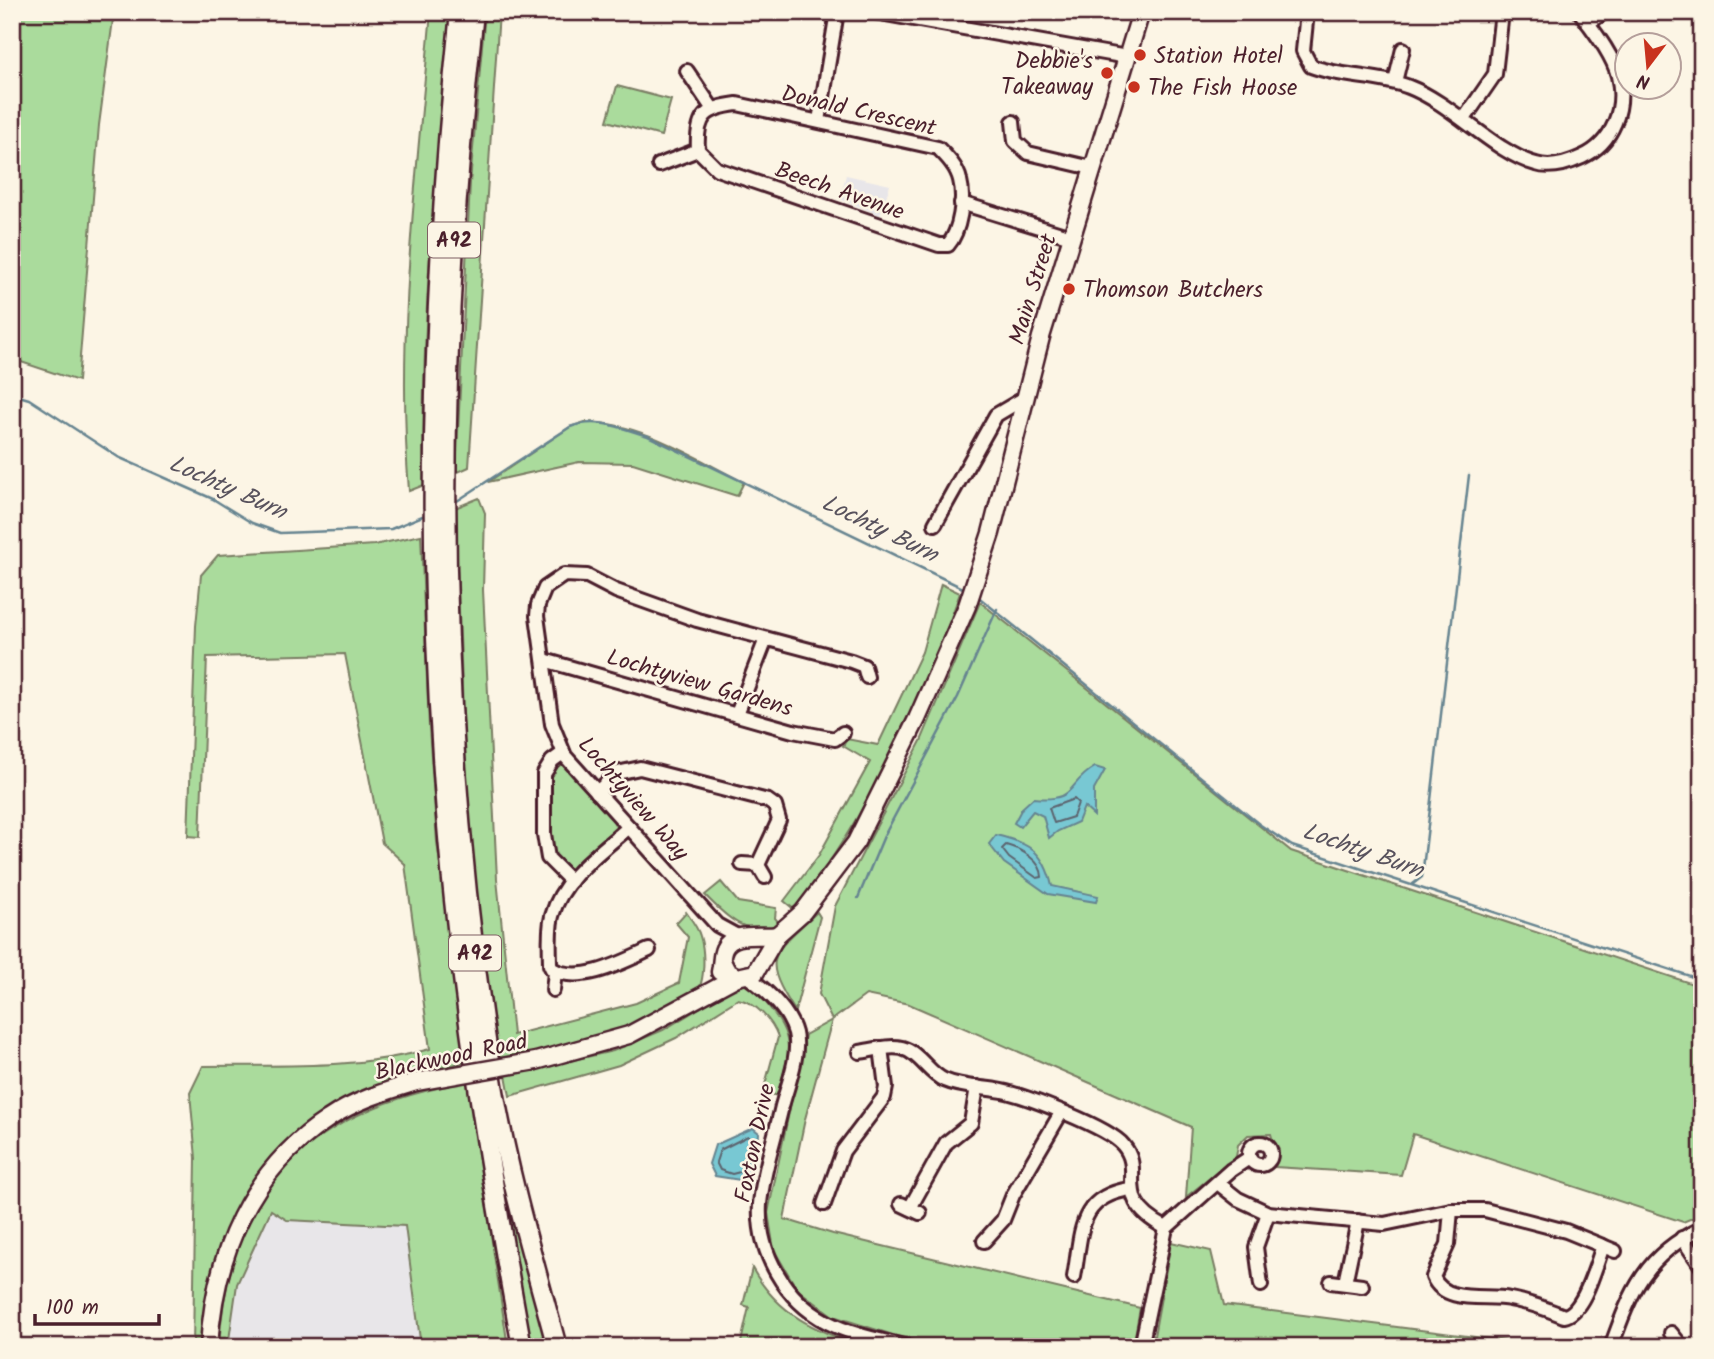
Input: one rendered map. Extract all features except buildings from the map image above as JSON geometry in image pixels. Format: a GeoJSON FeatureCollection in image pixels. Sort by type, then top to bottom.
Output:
{"type":"FeatureCollection","features":[{"type":"Feature","properties":{"kind":"highway","name":"A92"},"geometry":{"type":"LineString","coordinates":[[460,12],[441,222],[440,551],[444,788],[477,1085],[522,1347]]}},
{"type":"Feature","properties":{"kind":"highway","name":"A92"},"geometry":{"type":"LineString","coordinates":[[440,468],[455,225],[474,12]]}},
{"type":"Feature","properties":{"kind":"highway","name":"A92"},"geometry":{"type":"LineString","coordinates":[[440,551],[462,826],[486,1033],[510,1166],[557,1347]]}},
{"type":"Feature","properties":{"kind":"main road","name":"Main Street"},"geometry":{"type":"LineString","coordinates":[[752,969],[777,934],[803,912],[856,842],[927,698],[967,606],[990,533],[1023,399],[1141,12]]}},
{"type":"Feature","properties":{"kind":"main road"},"geometry":{"type":"LineString","coordinates":[[715,987],[723,955],[730,941],[777,934]]}},
{"type":"Feature","properties":{"kind":"main road"},"geometry":{"type":"LineString","coordinates":[[723,955],[727,971],[752,969],[760,947],[743,937]]}},
{"type":"Feature","properties":{"kind":"main road","name":"Blackwood Road"},"geometry":{"type":"LineString","coordinates":[[209,1347],[216,1293],[232,1237],[250,1197],[267,1174],[303,1136],[330,1117],[370,1097],[416,1082],[536,1061],[629,1035],[752,969]]}},
{"type":"Feature","properties":{"kind":"street"},"geometry":{"type":"LineString","coordinates":[[819,121],[837,12]]}},
{"type":"Feature","properties":{"kind":"street"},"geometry":{"type":"LineString","coordinates":[[874,12],[951,19],[1127,57]]}},
{"type":"Feature","properties":{"kind":"street"},"geometry":{"type":"LineString","coordinates":[[1307,12],[1303,51],[1311,66],[1395,82],[1434,98],[1537,165],[1555,165],[1590,153],[1612,131],[1620,95],[1618,75],[1584,18],[1604,12]]}},
{"type":"Feature","properties":{"kind":"street"},"geometry":{"type":"LineString","coordinates":[[1464,120],[1495,74],[1502,12]]}},
{"type":"Feature","properties":{"kind":"street"},"geometry":{"type":"LineString","coordinates":[[1395,82],[1403,49]]}},
{"type":"Feature","properties":{"kind":"street"},"geometry":{"type":"LineString","coordinates":[[659,165],[698,150],[697,135],[703,116],[712,108],[687,71]]}},
{"type":"Feature","properties":{"kind":"street","name":"Donald Crescent"},"geometry":{"type":"LineString","coordinates":[[712,108],[737,104],[939,148],[953,164],[960,180],[961,204]]}},
{"type":"Feature","properties":{"kind":"street"},"geometry":{"type":"LineString","coordinates":[[1013,122],[1015,141],[1028,153],[1092,168]]}},
{"type":"Feature","properties":{"kind":"street","name":"Beech Avenue"},"geometry":{"type":"LineString","coordinates":[[698,150],[718,169],[939,245],[948,245],[954,238],[961,204]]}},
{"type":"Feature","properties":{"kind":"street"},"geometry":{"type":"LineString","coordinates":[[961,204],[1071,237]]}},
{"type":"Feature","properties":{"kind":"street"},"geometry":{"type":"LineString","coordinates":[[935,524],[996,415],[1023,399]]}},
{"type":"Feature","properties":{"kind":"street","name":"Lochtyview Way"},"geometry":{"type":"LineString","coordinates":[[743,937],[717,925],[563,753],[552,724],[538,605],[545,588],[564,575],[575,573],[641,600],[868,668]]}},
{"type":"Feature","properties":{"kind":"street"},"geometry":{"type":"LineString","coordinates":[[737,713],[766,639]]}},
{"type":"Feature","properties":{"kind":"street","name":"Lochtyview Gardens"},"geometry":{"type":"LineString","coordinates":[[544,660],[793,731],[838,741]]}},
{"type":"Feature","properties":{"kind":"street"},"geometry":{"type":"LineString","coordinates":[[563,753],[552,761],[544,774],[544,834],[548,858],[571,881]]}},
{"type":"Feature","properties":{"kind":"street"},"geometry":{"type":"LineString","coordinates":[[597,792],[617,773],[640,768],[764,799],[775,806],[779,820],[758,864]]}},
{"type":"Feature","properties":{"kind":"street"},"geometry":{"type":"LineString","coordinates":[[553,990],[555,972],[550,965],[552,916],[571,881],[629,827]]}},
{"type":"Feature","properties":{"kind":"street"},"geometry":{"type":"LineString","coordinates":[[742,864],[758,864]]}},
{"type":"Feature","properties":{"kind":"street"},"geometry":{"type":"LineString","coordinates":[[758,864],[765,877]]}},
{"type":"Feature","properties":{"kind":"street","name":"Lochtyview Way"},"geometry":{"type":"LineString","coordinates":[[717,925],[723,955]]}},
{"type":"Feature","properties":{"kind":"street"},"geometry":{"type":"LineString","coordinates":[[555,972],[599,971],[632,951],[649,950]]}},
{"type":"Feature","properties":{"kind":"street","name":"Foxton Drive"},"geometry":{"type":"LineString","coordinates":[[752,969],[793,1027],[796,1044],[760,1203],[761,1231],[767,1253],[784,1284],[811,1312],[840,1328],[908,1347]]}},
{"type":"Feature","properties":{"kind":"street"},"geometry":{"type":"LineString","coordinates":[[824,1204],[831,1179],[850,1139],[884,1097],[886,1087],[881,1048]]}},
{"type":"Feature","properties":{"kind":"street"},"geometry":{"type":"LineString","coordinates":[[860,1052],[881,1048],[911,1051],[939,1078],[1019,1095],[1115,1138],[1124,1146],[1129,1156],[1130,1189],[1140,1210],[1166,1228]]}},
{"type":"Feature","properties":{"kind":"street"},"geometry":{"type":"LineString","coordinates":[[910,1208],[946,1143],[971,1123],[977,1087]]}},
{"type":"Feature","properties":{"kind":"street"},"geometry":{"type":"LineString","coordinates":[[984,1241],[1007,1213],[1013,1195],[1037,1149],[1050,1136],[1061,1113]]}},
{"type":"Feature","properties":{"kind":"street"},"geometry":{"type":"LineString","coordinates":[[1141,1347],[1166,1228],[1219,1184],[1231,1170],[1250,1158]]}},
{"type":"Feature","properties":{"kind":"street"},"geometry":{"type":"LineString","coordinates":[[1219,1184],[1238,1199],[1268,1213],[1397,1223],[1451,1210],[1499,1212],[1609,1248],[1580,1306],[1571,1315],[1564,1316],[1508,1298],[1449,1293],[1436,1285],[1433,1278],[1448,1244],[1451,1210]]}},
{"type":"Feature","properties":{"kind":"street"},"geometry":{"type":"LineString","coordinates":[[1074,1277],[1089,1209],[1102,1196],[1130,1189]]}},
{"type":"Feature","properties":{"kind":"street"},"geometry":{"type":"LineString","coordinates":[[1261,1285],[1255,1256],[1268,1213]]}},
{"type":"Feature","properties":{"kind":"street"},"geometry":{"type":"LineString","coordinates":[[1345,1283],[1359,1222]]}},
{"type":"Feature","properties":{"kind":"street"},"geometry":{"type":"LineString","coordinates":[[1612,1347],[1627,1304],[1643,1274],[1666,1250],[1702,1228]]}},
{"type":"Feature","properties":{"kind":"street"},"geometry":{"type":"LineString","coordinates":[[996,1229],[1006,1238]]}},
{"type":"Feature","properties":{"kind":"street"},"geometry":{"type":"LineString","coordinates":[[1682,1238],[1702,1267]]}},
{"type":"Feature","properties":{"kind":"street"},"geometry":{"type":"LineString","coordinates":[[1331,1282],[1362,1286]]}},
{"type":"Feature","properties":{"kind":"street"},"geometry":{"type":"LineString","coordinates":[[1671,1333],[1682,1347]]}},
{"type":"Feature","properties":{"kind":"shaded area"},"geometry":{"type":"Polygon","coordinates":[[[846,175],[890,185],[880,215],[840,199],[846,175]]]}},
{"type":"Feature","properties":{"kind":"shaded area"},"geometry":{"type":"Polygon","coordinates":[[[271,1210],[287,1220],[405,1226],[421,1347],[228,1347],[237,1284],[271,1210]]]}},
{"type":"Feature","properties":{"kind":"green space"},"geometry":{"type":"Polygon","coordinates":[[[12,12],[114,12],[99,125],[78,381],[12,359],[12,12]]]}},
{"type":"Feature","properties":{"kind":"green space"},"geometry":{"type":"Polygon","coordinates":[[[431,12],[452,12],[427,307],[424,485],[409,491],[405,371],[407,311],[414,192],[431,12]]]}},
{"type":"Feature","properties":{"kind":"green space"},"geometry":{"type":"Polygon","coordinates":[[[485,12],[499,12],[469,467],[456,473],[470,183],[485,12]]]}},
{"type":"Feature","properties":{"kind":"green space"},"geometry":{"type":"Polygon","coordinates":[[[617,86],[671,100],[661,136],[607,121],[617,86]]]}},
{"type":"Feature","properties":{"kind":"green space"},"geometry":{"type":"Polygon","coordinates":[[[585,422],[626,428],[647,435],[687,452],[744,482],[737,496],[633,463],[579,462],[488,482],[570,427],[585,422]]]}},
{"type":"Feature","properties":{"kind":"green space"},"geometry":{"type":"Polygon","coordinates":[[[479,498],[485,513],[483,590],[497,879],[513,1035],[636,1003],[679,983],[688,937],[676,923],[686,912],[699,933],[703,959],[702,977],[697,993],[676,1010],[628,1030],[600,1038],[498,1058],[473,867],[465,765],[455,508],[479,498]]]}},
{"type":"Feature","properties":{"kind":"green space"},"geometry":{"type":"Polygon","coordinates":[[[421,535],[437,842],[467,1061],[389,1082],[329,1111],[248,1193],[205,1347],[193,1347],[196,1158],[190,1093],[203,1066],[345,1063],[402,1056],[430,1049],[405,864],[382,843],[345,654],[207,657],[200,837],[188,836],[196,626],[201,575],[218,555],[374,545],[421,535]]]}},
{"type":"Feature","properties":{"kind":"green space"},"geometry":{"type":"Polygon","coordinates":[[[941,584],[960,593],[928,676],[869,797],[846,836],[795,910],[784,901],[819,855],[870,762],[843,746],[847,739],[878,745],[922,652],[941,584]]]}},
{"type":"Feature","properties":{"kind":"green space"},"geometry":{"type":"Polygon","coordinates":[[[980,602],[1291,851],[1702,987],[1702,1214],[1683,1222],[1413,1134],[1401,1175],[1275,1167],[1278,1159],[1271,1134],[1248,1135],[1238,1145],[1236,1157],[1186,1197],[1191,1127],[909,1004],[866,995],[832,1020],[819,994],[835,906],[921,741],[980,602]]]}},
{"type":"Feature","properties":{"kind":"green space"},"geometry":{"type":"Polygon","coordinates":[[[559,762],[563,762],[611,816],[616,827],[572,870],[567,870],[551,853],[549,838],[549,775],[559,762]]]}},
{"type":"Feature","properties":{"kind":"green space"},"geometry":{"type":"Polygon","coordinates":[[[721,882],[738,902],[776,908],[775,918],[780,924],[757,929],[730,918],[705,895],[721,882]]]}},
{"type":"Feature","properties":{"kind":"green space"},"geometry":{"type":"Polygon","coordinates":[[[817,912],[820,917],[795,1011],[777,978],[776,956],[790,937],[817,912]]]}},
{"type":"Feature","properties":{"kind":"green space"},"geometry":{"type":"Polygon","coordinates":[[[741,983],[761,996],[784,1031],[788,1050],[778,1096],[763,1092],[778,1037],[776,1031],[757,1008],[738,999],[676,1038],[619,1065],[510,1096],[506,1075],[613,1051],[663,1030],[741,983]]]}},
{"type":"Feature","properties":{"kind":"green space"},"geometry":{"type":"Polygon","coordinates":[[[832,1020],[805,1119],[784,1219],[833,1234],[1140,1308],[1133,1347],[931,1347],[833,1316],[797,1289],[774,1250],[768,1213],[805,1035],[832,1020]]]}},
{"type":"Feature","properties":{"kind":"green space"},"geometry":{"type":"Polygon","coordinates":[[[468,1082],[508,1347],[421,1347],[405,1226],[287,1220],[271,1210],[237,1284],[228,1347],[219,1347],[226,1290],[240,1241],[261,1199],[289,1164],[323,1135],[365,1112],[413,1094],[468,1082]]]}},
{"type":"Feature","properties":{"kind":"green space"},"geometry":{"type":"Polygon","coordinates":[[[487,1091],[552,1347],[527,1347],[487,1091]]]}},
{"type":"Feature","properties":{"kind":"green space"},"geometry":{"type":"Polygon","coordinates":[[[1171,1242],[1211,1251],[1224,1305],[1553,1347],[1152,1347],[1171,1242]]]}},
{"type":"Feature","properties":{"kind":"green space"},"geometry":{"type":"Polygon","coordinates":[[[752,1268],[774,1298],[800,1319],[830,1335],[864,1347],[740,1347],[749,1307],[743,1305],[752,1268]]]}},
{"type":"Feature","properties":{"kind":"water"},"geometry":{"type":"Polygon","coordinates":[[[1095,767],[1105,770],[1094,790],[1094,816],[1084,807],[1078,822],[1049,838],[1043,816],[1033,811],[1020,827],[1014,823],[1022,808],[1033,798],[1048,799],[1065,794],[1095,767]]]}},
{"type":"Feature","properties":{"kind":"water"},"geometry":{"type":"Polygon","coordinates":[[[996,835],[1034,851],[1045,865],[1052,886],[1098,896],[1096,902],[1048,894],[1004,863],[989,844],[996,835]]]}},
{"type":"Feature","properties":{"kind":"water"},"geometry":{"type":"Polygon","coordinates":[[[753,1128],[759,1133],[758,1148],[750,1174],[740,1180],[715,1176],[709,1164],[715,1145],[753,1128]]]}},
{"type":"Feature","properties":{"kind":"waterway","name":"Lochty Burn"},"geometry":{"type":"LineString","coordinates":[[12,394],[29,399],[118,457],[213,499],[252,523],[280,533],[391,529],[425,515]]}},
{"type":"Feature","properties":{"kind":"waterway","name":"Lochty Burn"},"geometry":{"type":"LineString","coordinates":[[454,503],[570,427],[599,423],[648,436],[967,590]]}},
{"type":"Feature","properties":{"kind":"waterway"},"geometry":{"type":"LineString","coordinates":[[1413,884],[1422,877],[1469,475]]}},
{"type":"Feature","properties":{"kind":"waterway","name":"Lochty Burn"},"geometry":{"type":"LineString","coordinates":[[976,595],[1259,824],[1292,846],[1702,980]]}},
{"type":"Feature","properties":{"kind":"waterway"},"geometry":{"type":"LineString","coordinates":[[858,898],[884,836],[958,697],[997,609]]}},
{"type":"Feature","properties":{"kind":"place","name":"Station Hotel"},"geometry":{"type":"Point","coordinates":[1140,55]}},
{"type":"Feature","properties":{"kind":"place","name":"Debbie's Takeaway"},"geometry":{"type":"Point","coordinates":[1107,73]}},
{"type":"Feature","properties":{"kind":"place","name":"The Fish Hoose"},"geometry":{"type":"Point","coordinates":[1134,87]}},
{"type":"Feature","properties":{"kind":"place","name":"Thomson Butchers"},"geometry":{"type":"Point","coordinates":[1069,289]}}]}
